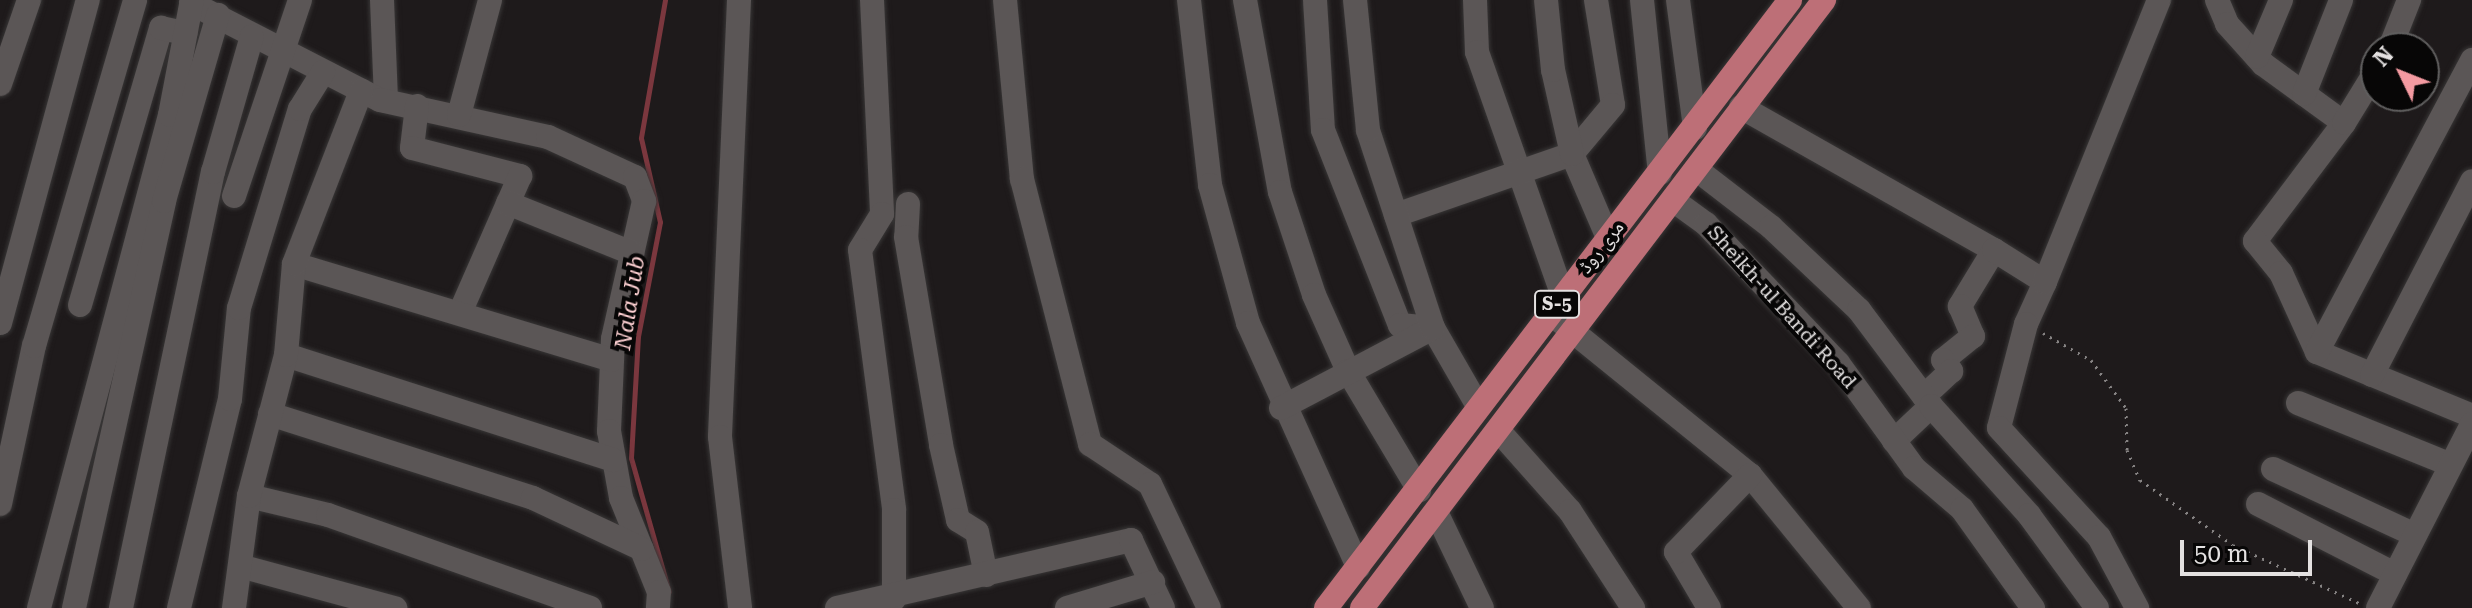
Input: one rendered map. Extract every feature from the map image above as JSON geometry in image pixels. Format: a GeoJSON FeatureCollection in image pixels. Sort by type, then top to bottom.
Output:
{"type":"FeatureCollection","features":[{"type":"Feature","properties":{"kind":"main road","name":"مری روڈ"},"geometry":{"type":"LineString","coordinates":[[1326,608],[1790,0]]}},
{"type":"Feature","properties":{"kind":"main road","name":"مری روڈ"},"geometry":{"type":"LineString","coordinates":[[1362,608],[1824,0]]}},
{"type":"Feature","properties":{"kind":"street"},"geometry":{"type":"LineString","coordinates":[[0,84],[29,0]]}},
{"type":"Feature","properties":{"kind":"street"},"geometry":{"type":"LineString","coordinates":[[0,323],[88,0]]}},
{"type":"Feature","properties":{"kind":"street"},"geometry":{"type":"LineString","coordinates":[[0,504],[34,346],[135,0]]}},
{"type":"Feature","properties":{"kind":"street"},"geometry":{"type":"LineString","coordinates":[[234,196],[300,0]]}},
{"type":"Feature","properties":{"kind":"street"},"geometry":{"type":"LineString","coordinates":[[382,0],[386,101]]}},
{"type":"Feature","properties":{"kind":"street"},"geometry":{"type":"LineString","coordinates":[[459,115],[490,0]]}},
{"type":"Feature","properties":{"kind":"street"},"geometry":{"type":"LineString","coordinates":[[739,0],[720,437],[740,608]]}},
{"type":"Feature","properties":{"kind":"street"},"geometry":{"type":"LineString","coordinates":[[872,0],[882,214],[860,250],[894,510],[894,599]]}},
{"type":"Feature","properties":{"kind":"street"},"geometry":{"type":"LineString","coordinates":[[1005,0],[1022,179],[1090,444],[1150,484],[1209,608]]}},
{"type":"Feature","properties":{"kind":"street"},"geometry":{"type":"LineString","coordinates":[[1189,0],[1210,185],[1248,323],[1281,408],[1358,567]]}},
{"type":"Feature","properties":{"kind":"street"},"geometry":{"type":"LineString","coordinates":[[1245,0],[1280,192],[1348,371],[1419,490]]}},
{"type":"Feature","properties":{"kind":"street"},"geometry":{"type":"LineString","coordinates":[[1315,0],[1323,130],[1400,325],[1433,328]]}},
{"type":"Feature","properties":{"kind":"street"},"geometry":{"type":"LineString","coordinates":[[1355,0],[1368,130],[1433,328],[1478,406]]}},
{"type":"Feature","properties":{"kind":"street"},"geometry":{"type":"LineString","coordinates":[[1475,0],[1477,52],[1556,305],[1573,332],[1750,475],[1859,608]]}},
{"type":"Feature","properties":{"kind":"street"},"geometry":{"type":"LineString","coordinates":[[1546,0],[1572,154],[1608,238]]}},
{"type":"Feature","properties":{"kind":"street"},"geometry":{"type":"LineString","coordinates":[[1396,215],[1518,176],[1572,154],[1613,105],[1596,0]]}},
{"type":"Feature","properties":{"kind":"street"},"geometry":{"type":"LineString","coordinates":[[1642,0],[1660,173]]}},
{"type":"Feature","properties":{"kind":"street"},"geometry":{"type":"LineString","coordinates":[[1678,0],[1695,128]]}},
{"type":"Feature","properties":{"kind":"street"},"geometry":{"type":"LineString","coordinates":[[2137,608],[2099,537],[1999,428],[2026,324],[2159,0]]}},
{"type":"Feature","properties":{"kind":"street"},"geometry":{"type":"LineString","coordinates":[[2217,0],[2257,57],[2344,123]]}},
{"type":"Feature","properties":{"kind":"street"},"geometry":{"type":"LineString","coordinates":[[2257,57],[2281,0]]}},
{"type":"Feature","properties":{"kind":"street"},"geometry":{"type":"LineString","coordinates":[[2304,94],[2341,0]]}},
{"type":"Feature","properties":{"kind":"street"},"geometry":{"type":"LineString","coordinates":[[2396,32],[2409,0]]}},
{"type":"Feature","properties":{"kind":"street"},"geometry":{"type":"LineString","coordinates":[[39,608],[192,2],[283,53],[386,101],[548,137],[635,177],[644,201],[612,360],[614,460],[658,608]]}},
{"type":"Feature","properties":{"kind":"street"},"geometry":{"type":"LineString","coordinates":[[74,608],[164,201],[218,15]]}},
{"type":"Feature","properties":{"kind":"street"},"geometry":{"type":"LineString","coordinates":[[80,305],[161,28],[185,33]]}},
{"type":"Feature","properties":{"kind":"street"},"geometry":{"type":"LineString","coordinates":[[121,608],[213,172],[252,36]]}},
{"type":"Feature","properties":{"kind":"street"},"geometry":{"type":"LineString","coordinates":[[2317,352],[2472,60]]}},
{"type":"Feature","properties":{"kind":"street"},"geometry":{"type":"LineString","coordinates":[[179,608],[230,399],[239,308],[300,109],[323,72]]}},
{"type":"Feature","properties":{"kind":"street"},"geometry":{"type":"LineString","coordinates":[[234,608],[249,496],[286,355],[294,264],[361,91]]}},
{"type":"Feature","properties":{"kind":"street"},"geometry":{"type":"LineString","coordinates":[[2360,97],[2255,241],[2281,273],[2317,352],[2472,416]]}},
{"type":"Feature","properties":{"kind":"street"},"geometry":{"type":"LineString","coordinates":[[417,106],[412,148],[520,176],[460,313]]}},
{"type":"Feature","properties":{"kind":"street"},"geometry":{"type":"LineString","coordinates":[[1741,107],[2045,282]]}},
{"type":"Feature","properties":{"kind":"street"},"geometry":{"type":"LineString","coordinates":[[1696,169],[1771,227],[1859,310],[1927,401],[2029,515],[2097,608]]}},
{"type":"Feature","properties":{"kind":"street"},"geometry":{"type":"LineString","coordinates":[[2372,375],[2472,181]]}},
{"type":"Feature","properties":{"kind":"street","name":"Sheikh-ul Bandi Road"},"geometry":{"type":"LineString","coordinates":[[1673,200],[1706,224],[1838,363],[1894,441],[1962,509],[2033,608]]}},
{"type":"Feature","properties":{"kind":"street"},"geometry":{"type":"LineString","coordinates":[[508,203],[632,253]]}},
{"type":"Feature","properties":{"kind":"street"},"geometry":{"type":"LineString","coordinates":[[908,204],[906,237],[941,445],[958,520],[977,532],[986,575]]}},
{"type":"Feature","properties":{"kind":"street"},"geometry":{"type":"LineString","coordinates":[[1894,441],[1951,371],[1943,360],[1973,336],[1960,306],[1994,250]]}},
{"type":"Feature","properties":{"kind":"street"},"geometry":{"type":"LineString","coordinates":[[294,264],[612,360]]}},
{"type":"Feature","properties":{"kind":"street"},"geometry":{"type":"LineString","coordinates":[[1281,408],[1433,328]]}},
{"type":"Feature","properties":{"kind":"street"},"geometry":{"type":"LineString","coordinates":[[286,355],[614,460]]}},
{"type":"Feature","properties":{"kind":"street"},"geometry":{"type":"LineString","coordinates":[[2298,403],[2449,464]]}},
{"type":"Feature","properties":{"kind":"street"},"geometry":{"type":"LineString","coordinates":[[270,414],[533,498],[642,549]]}},
{"type":"Feature","properties":{"kind":"street"},"geometry":{"type":"LineString","coordinates":[[2378,608],[2413,534],[2472,424]]}},
{"type":"Feature","properties":{"kind":"street"},"geometry":{"type":"LineString","coordinates":[[1498,430],[1570,511],[1633,608]]}},
{"type":"Feature","properties":{"kind":"street"},"geometry":{"type":"LineString","coordinates":[[2273,469],[2413,534]]}},
{"type":"Feature","properties":{"kind":"street"},"geometry":{"type":"LineString","coordinates":[[1709,608],[1676,552],[1750,475]]}},
{"type":"Feature","properties":{"kind":"street"},"geometry":{"type":"LineString","coordinates":[[249,496],[328,515],[590,608]]}},
{"type":"Feature","properties":{"kind":"street"},"geometry":{"type":"LineString","coordinates":[[2258,504],[2395,574]]}},
{"type":"Feature","properties":{"kind":"street"},"geometry":{"type":"LineString","coordinates":[[1436,512],[1482,608]]}},
{"type":"Feature","properties":{"kind":"street"},"geometry":{"type":"LineString","coordinates":[[837,608],[894,599],[1131,540],[1163,608]]}},
{"type":"Feature","properties":{"kind":"street"},"geometry":{"type":"LineString","coordinates":[[240,566],[395,608]]}},
{"type":"Feature","properties":{"kind":"street"},"geometry":{"type":"LineString","coordinates":[[1067,608],[1153,582]]}},
{"type":"Feature","properties":{"kind":"path"},"geometry":{"type":"LineString","coordinates":[[2026,324],[2091,360],[2126,408],[2127,450],[2140,480],[2233,545],[2370,608]]}},
{"type":"Feature","properties":{"kind":"waterway","name":"Nala Jub"},"geometry":{"type":"LineString","coordinates":[[665,0],[641,138],[660,222],[638,336],[631,458],[669,592]]}}]}
